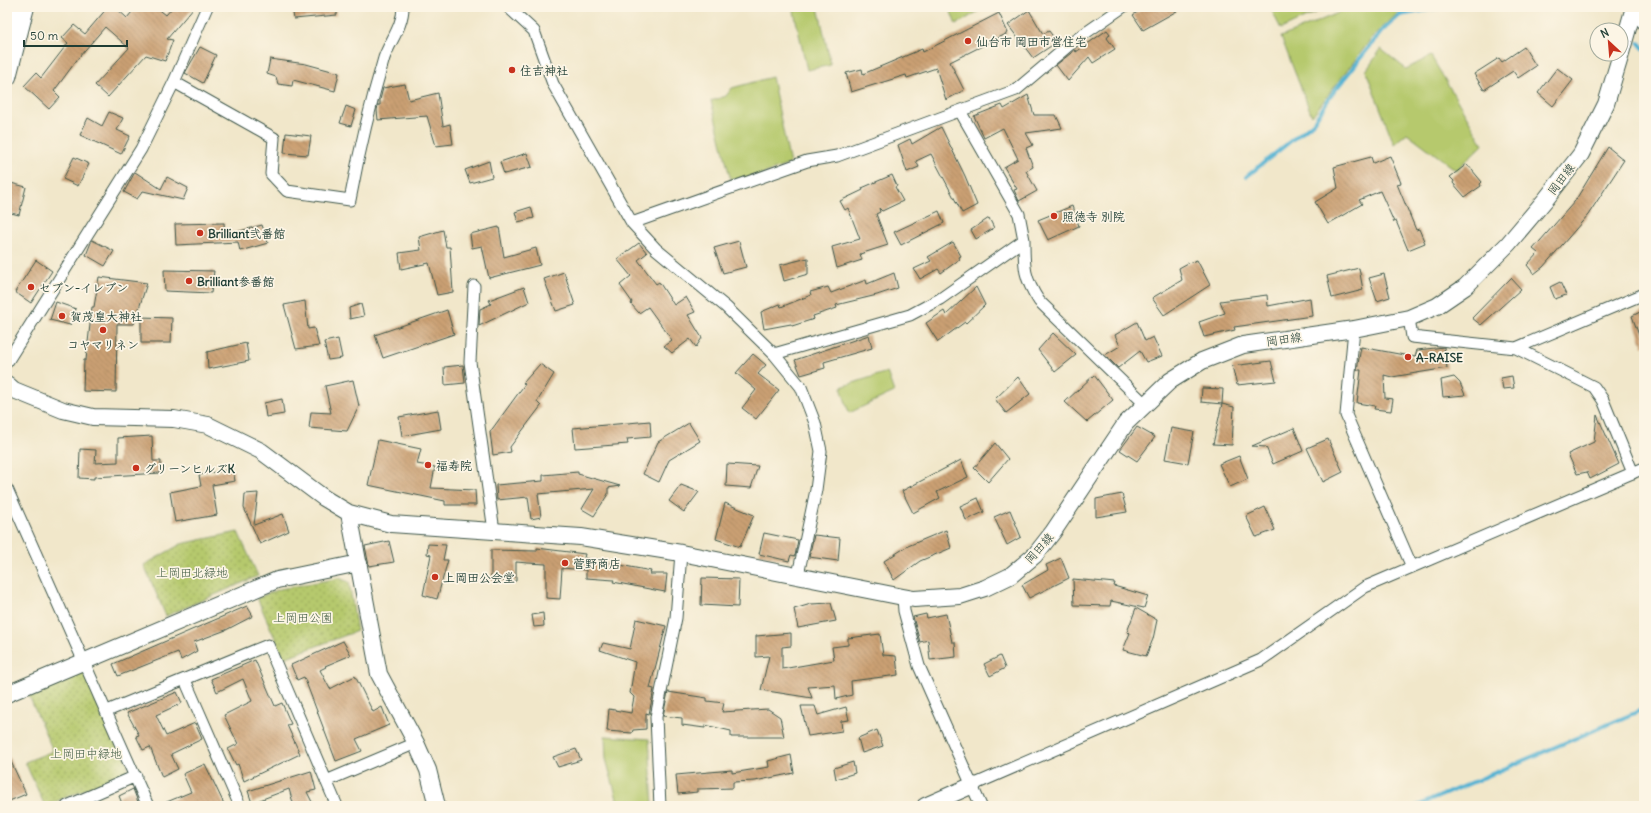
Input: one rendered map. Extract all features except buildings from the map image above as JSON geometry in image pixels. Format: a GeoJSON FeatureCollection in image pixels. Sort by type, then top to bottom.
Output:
{"type":"FeatureCollection","features":[{"type":"Feature","properties":{"kind":"highway"},"geometry":{"type":"LineString","coordinates":[[7,24],[12,7]]}},
{"type":"Feature","properties":{"kind":"main road"},"geometry":{"type":"LineString","coordinates":[[7,77],[25,7]]}},
{"type":"Feature","properties":{"kind":"street"},"geometry":{"type":"LineString","coordinates":[[7,362],[141,149],[174,82],[206,7]]}},
{"type":"Feature","properties":{"kind":"street"},"geometry":{"type":"LineString","coordinates":[[174,82],[274,138],[271,174],[287,192],[350,200],[360,146],[372,101],[385,56],[403,16],[403,7]]}},
{"type":"Feature","properties":{"kind":"street"},"geometry":{"type":"LineString","coordinates":[[508,7],[534,31],[553,84],[632,223],[656,248],[726,307],[774,354],[801,387],[815,423],[821,451],[816,490],[798,576]]}},
{"type":"Feature","properties":{"kind":"street"},"geometry":{"type":"LineString","coordinates":[[632,223],[807,161],[837,156],[1016,90],[1074,41],[1123,7]]}},
{"type":"Feature","properties":{"kind":"street"},"geometry":{"type":"LineString","coordinates":[[1633,9],[1644,24]]}},
{"type":"Feature","properties":{"kind":"street","name":"岡田線"},"geometry":{"type":"LineString","coordinates":[[1629,24],[1633,9]]}},
{"type":"Feature","properties":{"kind":"street","name":"岡田線"},"geometry":{"type":"LineString","coordinates":[[7,384],[14,390],[64,410],[93,417],[174,419],[208,425],[261,450],[324,498],[349,513],[391,524],[581,537],[680,553],[908,598],[960,596],[984,588],[1010,576],[1030,559],[1053,532],[1126,423],[1170,381],[1202,361],[1243,345],[1354,329],[1409,318],[1437,306],[1465,287],[1508,244],[1581,154],[1603,111],[1618,62]]}},
{"type":"Feature","properties":{"kind":"street"},"geometry":{"type":"LineString","coordinates":[[960,111],[1019,214],[1024,240],[1024,268],[1029,285],[1039,301],[1145,404]]}},
{"type":"Feature","properties":{"kind":"street"},"geometry":{"type":"LineString","coordinates":[[774,354],[910,314],[940,299],[1024,240]]}},
{"type":"Feature","properties":{"kind":"street"},"geometry":{"type":"LineString","coordinates":[[474,286],[470,362],[494,531]]}},
{"type":"Feature","properties":{"kind":"street"},"geometry":{"type":"LineString","coordinates":[[1516,348],[1644,294]]}},
{"type":"Feature","properties":{"kind":"street"},"geometry":{"type":"LineString","coordinates":[[1409,318],[1412,337],[1516,348],[1594,388],[1603,400],[1633,473]]}},
{"type":"Feature","properties":{"kind":"street"},"geometry":{"type":"LineString","coordinates":[[1354,329],[1346,415],[1412,567]]}},
{"type":"Feature","properties":{"kind":"street"},"geometry":{"type":"LineString","coordinates":[[925,806],[1261,660],[1366,587],[1644,468]]}},
{"type":"Feature","properties":{"kind":"street"},"geometry":{"type":"LineString","coordinates":[[7,489],[136,776],[148,806]]}},
{"type":"Feature","properties":{"kind":"street"},"geometry":{"type":"LineString","coordinates":[[349,513],[379,674],[416,743],[428,770],[437,806]]}},
{"type":"Feature","properties":{"kind":"street"},"geometry":{"type":"LineString","coordinates":[[660,806],[656,717],[676,618],[680,553]]}},
{"type":"Feature","properties":{"kind":"street"},"geometry":{"type":"LineString","coordinates":[[7,694],[277,580],[359,563]]}},
{"type":"Feature","properties":{"kind":"street"},"geometry":{"type":"LineString","coordinates":[[908,598],[904,611],[919,666],[982,806]]}},
{"type":"Feature","properties":{"kind":"street"},"geometry":{"type":"LineString","coordinates":[[107,711],[268,645],[337,806]]}},
{"type":"Feature","properties":{"kind":"street"},"geometry":{"type":"LineString","coordinates":[[185,680],[240,806]]}},
{"type":"Feature","properties":{"kind":"street"},"geometry":{"type":"LineString","coordinates":[[326,781],[416,743]]}},
{"type":"Feature","properties":{"kind":"street"},"geometry":{"type":"LineString","coordinates":[[66,806],[136,776]]}},
{"type":"Feature","properties":{"kind":"green space"},"geometry":{"type":"Polygon","coordinates":[[[793,7],[818,7],[831,65],[807,70],[793,7]]]}},
{"type":"Feature","properties":{"kind":"green space"},"geometry":{"type":"Polygon","coordinates":[[[949,7],[985,7],[956,25],[949,7]]]}},
{"type":"Feature","properties":{"kind":"green space"},"geometry":{"type":"Polygon","coordinates":[[[1270,7],[1328,7],[1281,29],[1270,7]]]}},
{"type":"Feature","properties":{"kind":"green space"},"geometry":{"type":"Polygon","coordinates":[[[1344,7],[1421,7],[1399,12],[1372,38],[1312,116],[1281,37],[1338,13],[1344,7]]]}},
{"type":"Feature","properties":{"kind":"green space"},"geometry":{"type":"Polygon","coordinates":[[[1381,49],[1406,69],[1431,56],[1483,144],[1456,170],[1407,133],[1394,144],[1366,71],[1381,49]]]}},
{"type":"Feature","properties":{"kind":"green space"},"geometry":{"type":"Polygon","coordinates":[[[772,77],[790,164],[732,185],[711,101],[726,96],[732,88],[772,77]]]}},
{"type":"Feature","properties":{"kind":"green space"},"geometry":{"type":"Polygon","coordinates":[[[887,372],[894,392],[849,413],[841,387],[887,372]]]}},
{"type":"Feature","properties":{"kind":"green space","name":"上岡田北緑地"},"geometry":{"type":"Polygon","coordinates":[[[238,532],[258,576],[166,616],[144,565],[181,544],[238,532]]]}},
{"type":"Feature","properties":{"kind":"green space","name":"上岡田公園"},"geometry":{"type":"Polygon","coordinates":[[[339,578],[349,582],[357,631],[284,658],[257,598],[280,589],[339,578]]]}},
{"type":"Feature","properties":{"kind":"green space","name":"上岡田中緑地"},"geometry":{"type":"Polygon","coordinates":[[[77,668],[85,670],[128,764],[127,772],[45,806],[25,762],[53,751],[27,691],[77,668]]]}},
{"type":"Feature","properties":{"kind":"green space"},"geometry":{"type":"Polygon","coordinates":[[[605,736],[649,739],[653,806],[619,806],[606,759],[605,736]]]}},
{"type":"Feature","properties":{"kind":"waterway"},"geometry":{"type":"LineString","coordinates":[[1246,177],[1313,123],[1332,94],[1382,31],[1400,15],[1445,7]]}},
{"type":"Feature","properties":{"kind":"waterway"},"geometry":{"type":"LineString","coordinates":[[1639,43],[1644,49]]}},
{"type":"Feature","properties":{"kind":"waterway"},"geometry":{"type":"LineString","coordinates":[[1417,806],[1644,709]]}},
{"type":"Feature","properties":{"kind":"place","name":"仙台市 岡田市営住宅"},"geometry":{"type":"Point","coordinates":[968,41]}},
{"type":"Feature","properties":{"kind":"place","name":"住吉神社"},"geometry":{"type":"Point","coordinates":[512,70]}},
{"type":"Feature","properties":{"kind":"place","name":"照徳寺 別院"},"geometry":{"type":"Point","coordinates":[1054,216]}},
{"type":"Feature","properties":{"kind":"place","name":"Brilliant弐番館"},"geometry":{"type":"Point","coordinates":[200,233]}},
{"type":"Feature","properties":{"kind":"place","name":"Brilliant参番館"},"geometry":{"type":"Point","coordinates":[189,281]}},
{"type":"Feature","properties":{"kind":"place","name":"セブン-イレブン"},"geometry":{"type":"Point","coordinates":[31,287]}},
{"type":"Feature","properties":{"kind":"place","name":"賀茂皇大神社"},"geometry":{"type":"Point","coordinates":[62,316]}},
{"type":"Feature","properties":{"kind":"place","name":"コヤマリネン"},"geometry":{"type":"Point","coordinates":[103,330]}},
{"type":"Feature","properties":{"kind":"place","name":"A-RAISE"},"geometry":{"type":"Point","coordinates":[1408,357]}},
{"type":"Feature","properties":{"kind":"place","name":"福寿院"},"geometry":{"type":"Point","coordinates":[428,465]}},
{"type":"Feature","properties":{"kind":"place","name":"グリーンヒルズK"},"geometry":{"type":"Point","coordinates":[136,468]}},
{"type":"Feature","properties":{"kind":"place","name":"菅野商店"},"geometry":{"type":"Point","coordinates":[565,563]}},
{"type":"Feature","properties":{"kind":"place","name":"上岡田公会堂"},"geometry":{"type":"Point","coordinates":[435,577]}}]}
